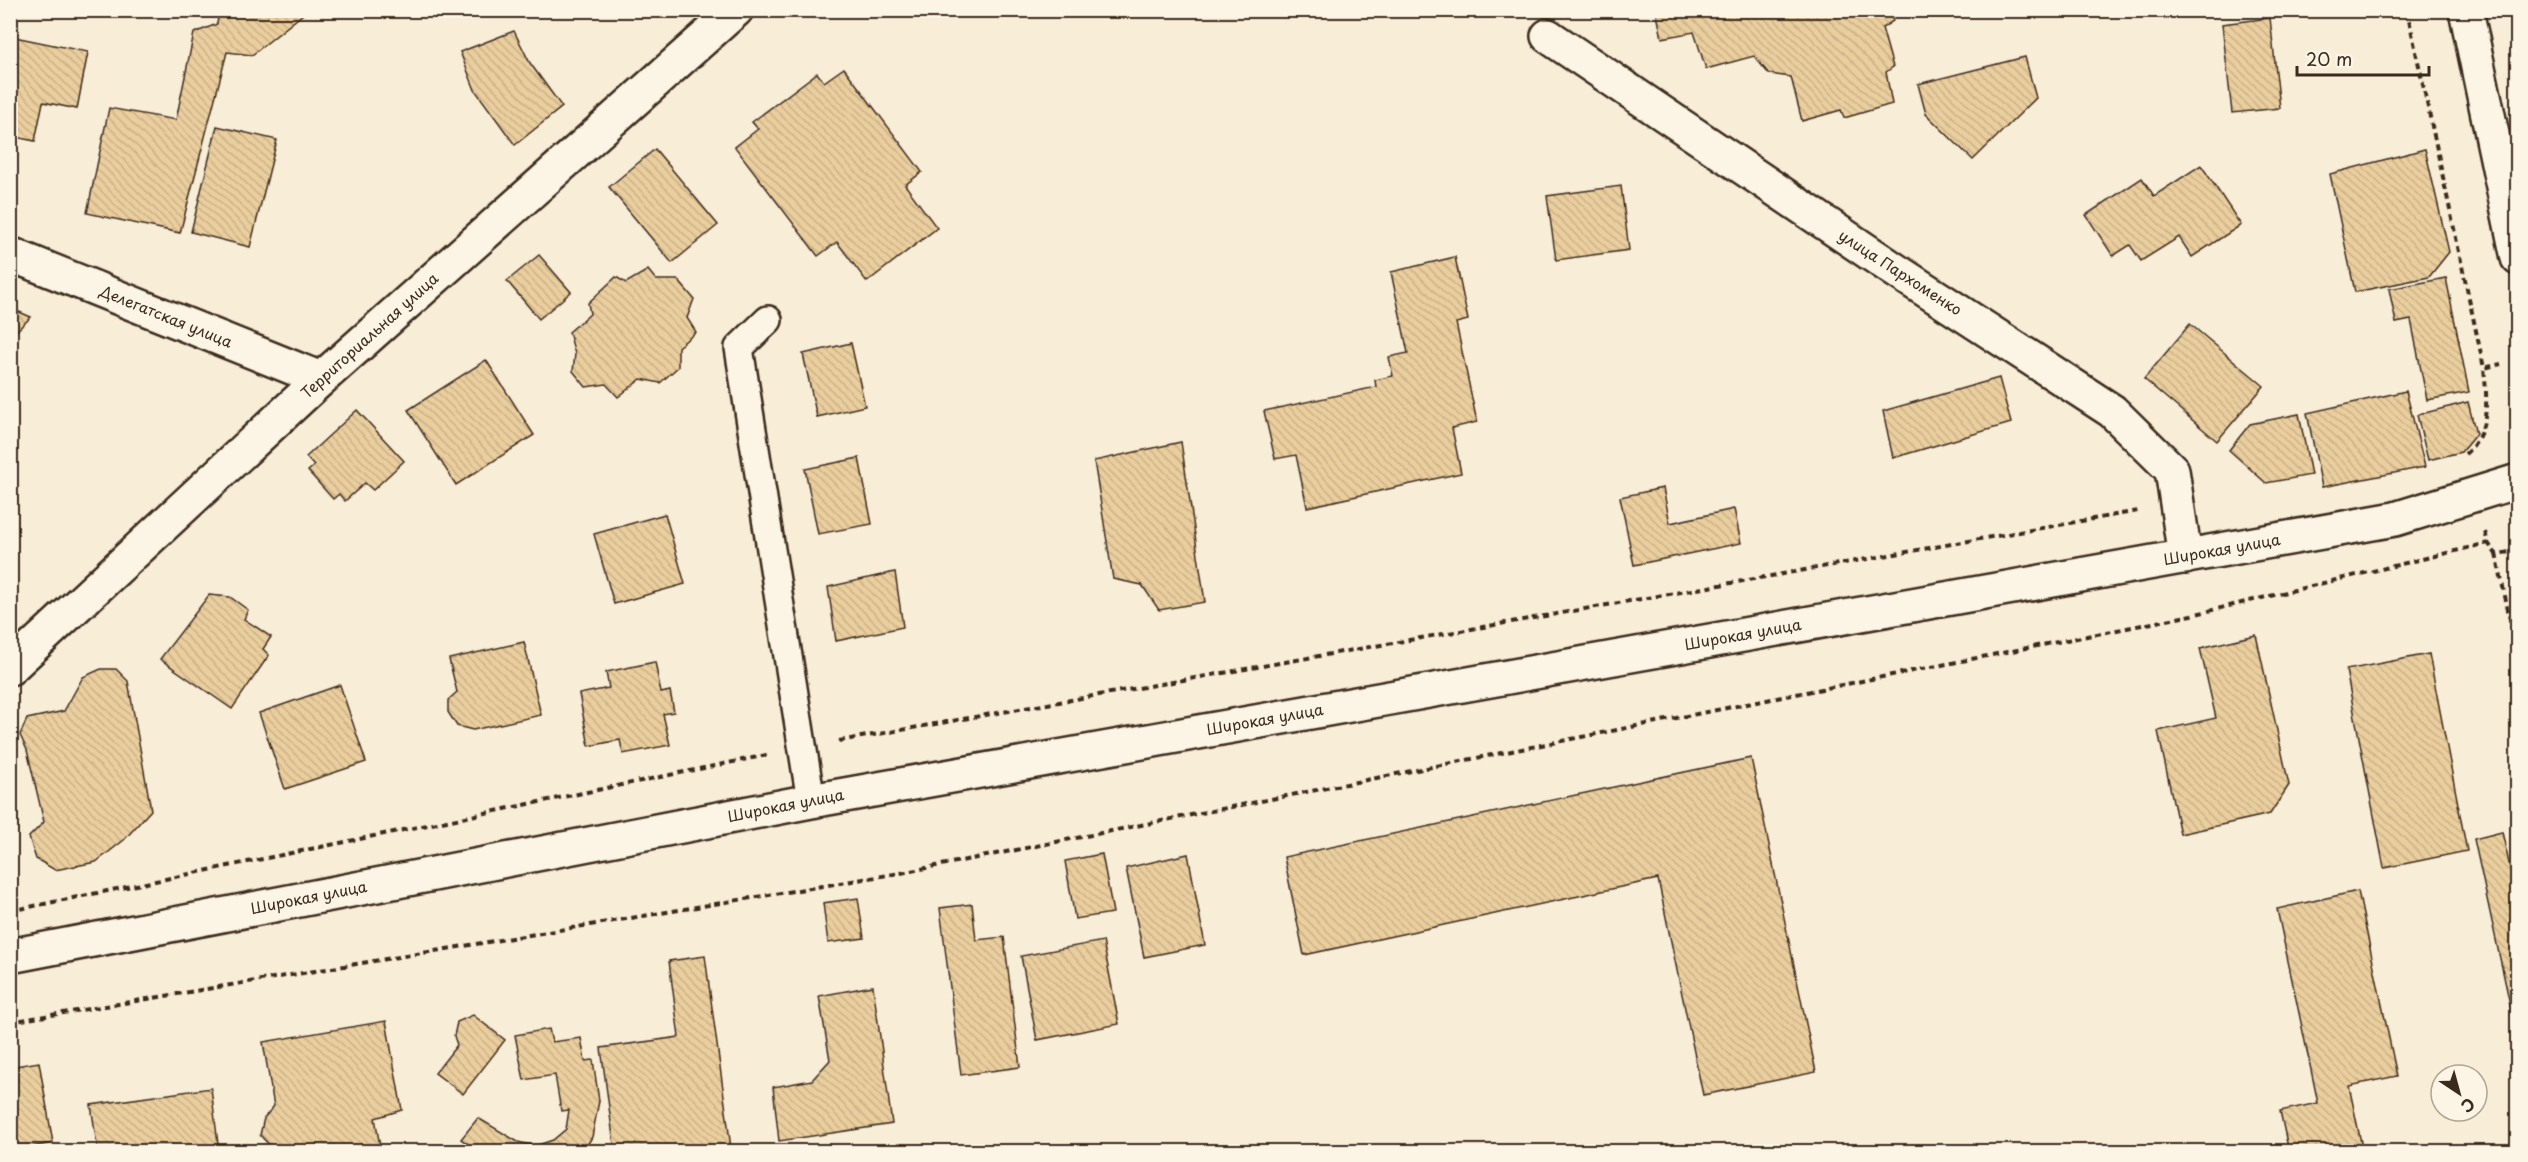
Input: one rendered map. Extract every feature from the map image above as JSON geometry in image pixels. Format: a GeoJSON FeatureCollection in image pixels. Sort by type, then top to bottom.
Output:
{"type":"FeatureCollection","features":[{"type":"Feature","properties":{"kind":"street","name":"Территориальная улица"},"geometry":{"type":"LineString","coordinates":[[10,668],[321,379],[736,10]]}},
{"type":"Feature","properties":{"kind":"street"},"geometry":{"type":"LineString","coordinates":[[2466,10],[2517,258]]}},
{"type":"Feature","properties":{"kind":"street","name":"улица Пархоменко"},"geometry":{"type":"LineString","coordinates":[[1548,36],[1895,270],[2112,411],[2172,470],[2186,557]]}},
{"type":"Feature","properties":{"kind":"street","name":"Делегатская улица"},"geometry":{"type":"LineString","coordinates":[[10,254],[321,379]]}},
{"type":"Feature","properties":{"kind":"street","name":"Широкая улица"},"geometry":{"type":"LineString","coordinates":[[10,956],[811,801],[2396,519],[2517,481]]}},
{"type":"Feature","properties":{"kind":"lane"},"geometry":{"type":"LineString","coordinates":[[768,320],[739,348],[811,801]]}},
{"type":"Feature","properties":{"kind":"path"},"geometry":{"type":"LineString","coordinates":[[2407,10],[2484,368],[2488,406],[2482,430],[2469,451],[2463,456]]}},
{"type":"Feature","properties":{"kind":"path"},"geometry":{"type":"LineString","coordinates":[[2484,368],[2501,364]]}},
{"type":"Feature","properties":{"kind":"path"},"geometry":{"type":"LineString","coordinates":[[10,911],[801,748],[2139,511],[2178,510]]}},
{"type":"Feature","properties":{"kind":"path"},"geometry":{"type":"LineString","coordinates":[[2484,529],[2488,543],[2496,554],[2517,657]]}},
{"type":"Feature","properties":{"kind":"path"},"geometry":{"type":"LineString","coordinates":[[10,1022],[906,872],[2192,615],[2488,543]]}},
{"type":"Feature","properties":{"kind":"path"},"geometry":{"type":"LineString","coordinates":[[2496,554],[2517,551]]}},
{"type":"Feature","properties":{"kind":"building"},"geometry":{"type":"Polygon","coordinates":[[[219,10],[308,10],[252,55],[227,52],[180,233],[87,213],[109,108],[176,120],[194,33],[217,24],[219,10]]]}},
{"type":"Feature","properties":{"kind":"building"},"geometry":{"type":"Polygon","coordinates":[[[1656,10],[1890,10],[1893,21],[1882,28],[1893,67],[1886,72],[1892,104],[1844,118],[1841,110],[1802,121],[1791,77],[1769,74],[1754,56],[1706,69],[1694,32],[1662,38],[1656,10]]]}},
{"type":"Feature","properties":{"kind":"building"},"geometry":{"type":"Polygon","coordinates":[[[2270,18],[2280,108],[2232,113],[2222,24],[2270,18]]]}},
{"type":"Feature","properties":{"kind":"building"},"geometry":{"type":"Polygon","coordinates":[[[514,31],[530,63],[562,107],[515,145],[475,90],[460,52],[514,31]]]}},
{"type":"Feature","properties":{"kind":"building"},"geometry":{"type":"Polygon","coordinates":[[[10,36],[88,52],[77,109],[43,102],[35,141],[10,136],[10,36]]]}},
{"type":"Feature","properties":{"kind":"building"},"geometry":{"type":"Polygon","coordinates":[[[2025,57],[2036,98],[1973,160],[1926,114],[1918,84],[2025,57]]]}},
{"type":"Feature","properties":{"kind":"building"},"geometry":{"type":"Polygon","coordinates":[[[844,68],[922,172],[905,185],[937,228],[867,282],[837,242],[818,256],[735,147],[758,129],[752,122],[817,73],[824,82],[844,68]]]}},
{"type":"Feature","properties":{"kind":"building"},"geometry":{"type":"Polygon","coordinates":[[[217,126],[277,140],[250,247],[191,232],[217,126]]]}},
{"type":"Feature","properties":{"kind":"building"},"geometry":{"type":"Polygon","coordinates":[[[655,149],[718,225],[672,263],[609,187],[655,149]]]}},
{"type":"Feature","properties":{"kind":"building"},"geometry":{"type":"Polygon","coordinates":[[[2425,149],[2449,252],[2429,277],[2355,292],[2330,174],[2425,149]]]}},
{"type":"Feature","properties":{"kind":"building"},"geometry":{"type":"Polygon","coordinates":[[[2201,165],[2241,225],[2192,257],[2179,237],[2141,261],[2130,245],[2113,256],[2086,215],[2142,178],[2154,196],[2201,165]]]}},
{"type":"Feature","properties":{"kind":"building"},"geometry":{"type":"Polygon","coordinates":[[[1621,186],[1629,250],[1556,260],[1547,196],[1621,186]]]}},
{"type":"Feature","properties":{"kind":"building"},"geometry":{"type":"Polygon","coordinates":[[[539,255],[571,292],[539,319],[507,281],[539,255]]]}},
{"type":"Feature","properties":{"kind":"building"},"geometry":{"type":"Polygon","coordinates":[[[1455,257],[1468,320],[1456,323],[1477,422],[1452,428],[1461,473],[1307,507],[1296,455],[1275,459],[1264,411],[1376,387],[1375,380],[1393,376],[1389,357],[1408,353],[1391,272],[1455,257]]]}},
{"type":"Feature","properties":{"kind":"building"},"geometry":{"type":"Polygon","coordinates":[[[648,270],[656,280],[678,280],[694,299],[687,318],[696,332],[678,347],[678,367],[660,383],[641,379],[618,397],[606,384],[586,387],[573,371],[575,354],[569,332],[590,314],[588,303],[616,277],[626,283],[648,270]]]}},
{"type":"Feature","properties":{"kind":"building"},"geometry":{"type":"Polygon","coordinates":[[[2446,278],[2469,392],[2427,400],[2411,320],[2396,323],[2389,289],[2446,278]]]}},
{"type":"Feature","properties":{"kind":"building"},"geometry":{"type":"Polygon","coordinates":[[[10,308],[31,317],[10,337],[10,308]]]}},
{"type":"Feature","properties":{"kind":"building"},"geometry":{"type":"Polygon","coordinates":[[[2190,324],[2264,386],[2217,441],[2144,379],[2190,324]]]}},
{"type":"Feature","properties":{"kind":"building"},"geometry":{"type":"Polygon","coordinates":[[[851,343],[865,406],[817,417],[803,354],[851,343]]]}},
{"type":"Feature","properties":{"kind":"building"},"geometry":{"type":"Polygon","coordinates":[[[486,360],[534,435],[456,485],[408,410],[486,360]]]}},
{"type":"Feature","properties":{"kind":"building"},"geometry":{"type":"Polygon","coordinates":[[[1999,378],[2011,423],[1893,458],[1883,411],[1999,378]]]}},
{"type":"Feature","properties":{"kind":"building"},"geometry":{"type":"Polygon","coordinates":[[[2406,391],[2425,467],[2322,487],[2307,413],[2406,391]]]}},
{"type":"Feature","properties":{"kind":"building"},"geometry":{"type":"Polygon","coordinates":[[[2468,402],[2476,434],[2461,452],[2428,460],[2417,415],[2468,402]]]}},
{"type":"Feature","properties":{"kind":"building"},"geometry":{"type":"Polygon","coordinates":[[[357,410],[404,461],[373,490],[365,483],[345,501],[339,494],[333,499],[308,471],[314,466],[306,457],[357,410]]]}},
{"type":"Feature","properties":{"kind":"building"},"geometry":{"type":"Polygon","coordinates":[[[2299,414],[2311,475],[2266,483],[2229,450],[2250,424],[2299,414]]]}},
{"type":"Feature","properties":{"kind":"building"},"geometry":{"type":"Polygon","coordinates":[[[1181,442],[1205,602],[1159,610],[1142,585],[1113,579],[1094,461],[1181,442]]]}},
{"type":"Feature","properties":{"kind":"building"},"geometry":{"type":"Polygon","coordinates":[[[859,458],[872,524],[818,534],[805,469],[859,458]]]}},
{"type":"Feature","properties":{"kind":"building"},"geometry":{"type":"Polygon","coordinates":[[[1663,488],[1670,523],[1734,509],[1741,543],[1634,565],[1620,497],[1663,488]]]}},
{"type":"Feature","properties":{"kind":"building"},"geometry":{"type":"Polygon","coordinates":[[[665,514],[685,584],[614,604],[594,534],[665,514]]]}},
{"type":"Feature","properties":{"kind":"building"},"geometry":{"type":"Polygon","coordinates":[[[895,572],[903,627],[836,641],[828,587],[895,572]]]}},
{"type":"Feature","properties":{"kind":"building"},"geometry":{"type":"Polygon","coordinates":[[[209,595],[230,597],[248,610],[244,619],[271,637],[263,649],[269,655],[232,709],[160,659],[209,595]]]}},
{"type":"Feature","properties":{"kind":"building"},"geometry":{"type":"Polygon","coordinates":[[[2256,635],[2289,785],[2270,814],[2180,834],[2158,731],[2216,718],[2200,648],[2256,635]]]}},
{"type":"Feature","properties":{"kind":"building"},"geometry":{"type":"Polygon","coordinates":[[[524,642],[541,715],[473,730],[457,726],[448,712],[448,700],[457,692],[449,659],[524,642]]]}},
{"type":"Feature","properties":{"kind":"building"},"geometry":{"type":"Polygon","coordinates":[[[2429,654],[2467,851],[2384,868],[2346,670],[2429,654]]]}},
{"type":"Feature","properties":{"kind":"building"},"geometry":{"type":"Polygon","coordinates":[[[655,662],[661,693],[670,691],[674,712],[663,714],[670,745],[623,754],[620,740],[589,746],[579,694],[609,688],[606,672],[655,662]]]}},
{"type":"Feature","properties":{"kind":"building"},"geometry":{"type":"Polygon","coordinates":[[[101,669],[116,669],[128,681],[151,810],[124,840],[96,862],[55,870],[36,859],[29,837],[44,822],[27,750],[20,735],[27,719],[64,711],[83,677],[101,669]]]}},
{"type":"Feature","properties":{"kind":"building"},"geometry":{"type":"Polygon","coordinates":[[[340,685],[366,762],[285,789],[259,713],[340,685]]]}},
{"type":"Feature","properties":{"kind":"building"},"geometry":{"type":"Polygon","coordinates":[[[1751,758],[1816,1072],[1703,1095],[1658,879],[1304,955],[1284,857],[1751,758]]]}},
{"type":"Feature","properties":{"kind":"building"},"geometry":{"type":"Polygon","coordinates":[[[2502,832],[2518,903],[2518,1041],[2474,839],[2502,832]]]}},
{"type":"Feature","properties":{"kind":"building"},"geometry":{"type":"Polygon","coordinates":[[[1102,854],[1113,913],[1075,919],[1065,861],[1102,854]]]}},
{"type":"Feature","properties":{"kind":"building"},"geometry":{"type":"Polygon","coordinates":[[[1188,854],[1205,945],[1144,957],[1126,868],[1188,854]]]}},
{"type":"Feature","properties":{"kind":"building"},"geometry":{"type":"Polygon","coordinates":[[[2358,891],[2397,1076],[2349,1086],[2363,1152],[2289,1152],[2280,1111],[2318,1103],[2277,909],[2358,891]]]}},
{"type":"Feature","properties":{"kind":"building"},"geometry":{"type":"Polygon","coordinates":[[[858,898],[864,938],[828,943],[823,903],[858,898]]]}},
{"type":"Feature","properties":{"kind":"building"},"geometry":{"type":"Polygon","coordinates":[[[972,904],[976,940],[1004,937],[1020,1067],[961,1075],[940,908],[972,904]]]}},
{"type":"Feature","properties":{"kind":"building"},"geometry":{"type":"Polygon","coordinates":[[[1103,941],[1119,1024],[1037,1040],[1021,956],[1103,941]]]}},
{"type":"Feature","properties":{"kind":"building"},"geometry":{"type":"Polygon","coordinates":[[[705,956],[731,1148],[707,1152],[615,1152],[601,1048],[679,1037],[669,961],[705,956]]]}},
{"type":"Feature","properties":{"kind":"building"},"geometry":{"type":"Polygon","coordinates":[[[873,986],[892,1124],[779,1141],[773,1087],[812,1080],[830,1060],[819,996],[873,986]]]}},
{"type":"Feature","properties":{"kind":"building"},"geometry":{"type":"Polygon","coordinates":[[[473,1015],[505,1040],[463,1094],[435,1073],[457,1045],[454,1036],[457,1022],[473,1015]]]}},
{"type":"Feature","properties":{"kind":"building"},"geometry":{"type":"Polygon","coordinates":[[[386,1021],[402,1110],[375,1118],[381,1152],[285,1152],[273,1149],[260,1135],[264,1118],[274,1106],[263,1042],[386,1021]]]}},
{"type":"Feature","properties":{"kind":"building"},"geometry":{"type":"Polygon","coordinates":[[[549,1029],[552,1042],[581,1038],[585,1061],[593,1060],[599,1101],[592,1137],[583,1152],[479,1152],[461,1139],[478,1118],[518,1142],[535,1146],[553,1140],[566,1129],[569,1110],[561,1111],[555,1075],[524,1080],[515,1035],[549,1029]]]}},
{"type":"Feature","properties":{"kind":"building"},"geometry":{"type":"Polygon","coordinates":[[[39,1062],[53,1143],[10,1151],[10,1067],[39,1062]]]}},
{"type":"Feature","properties":{"kind":"building"},"geometry":{"type":"Polygon","coordinates":[[[211,1088],[219,1152],[98,1152],[91,1105],[211,1088]]]}}]}
